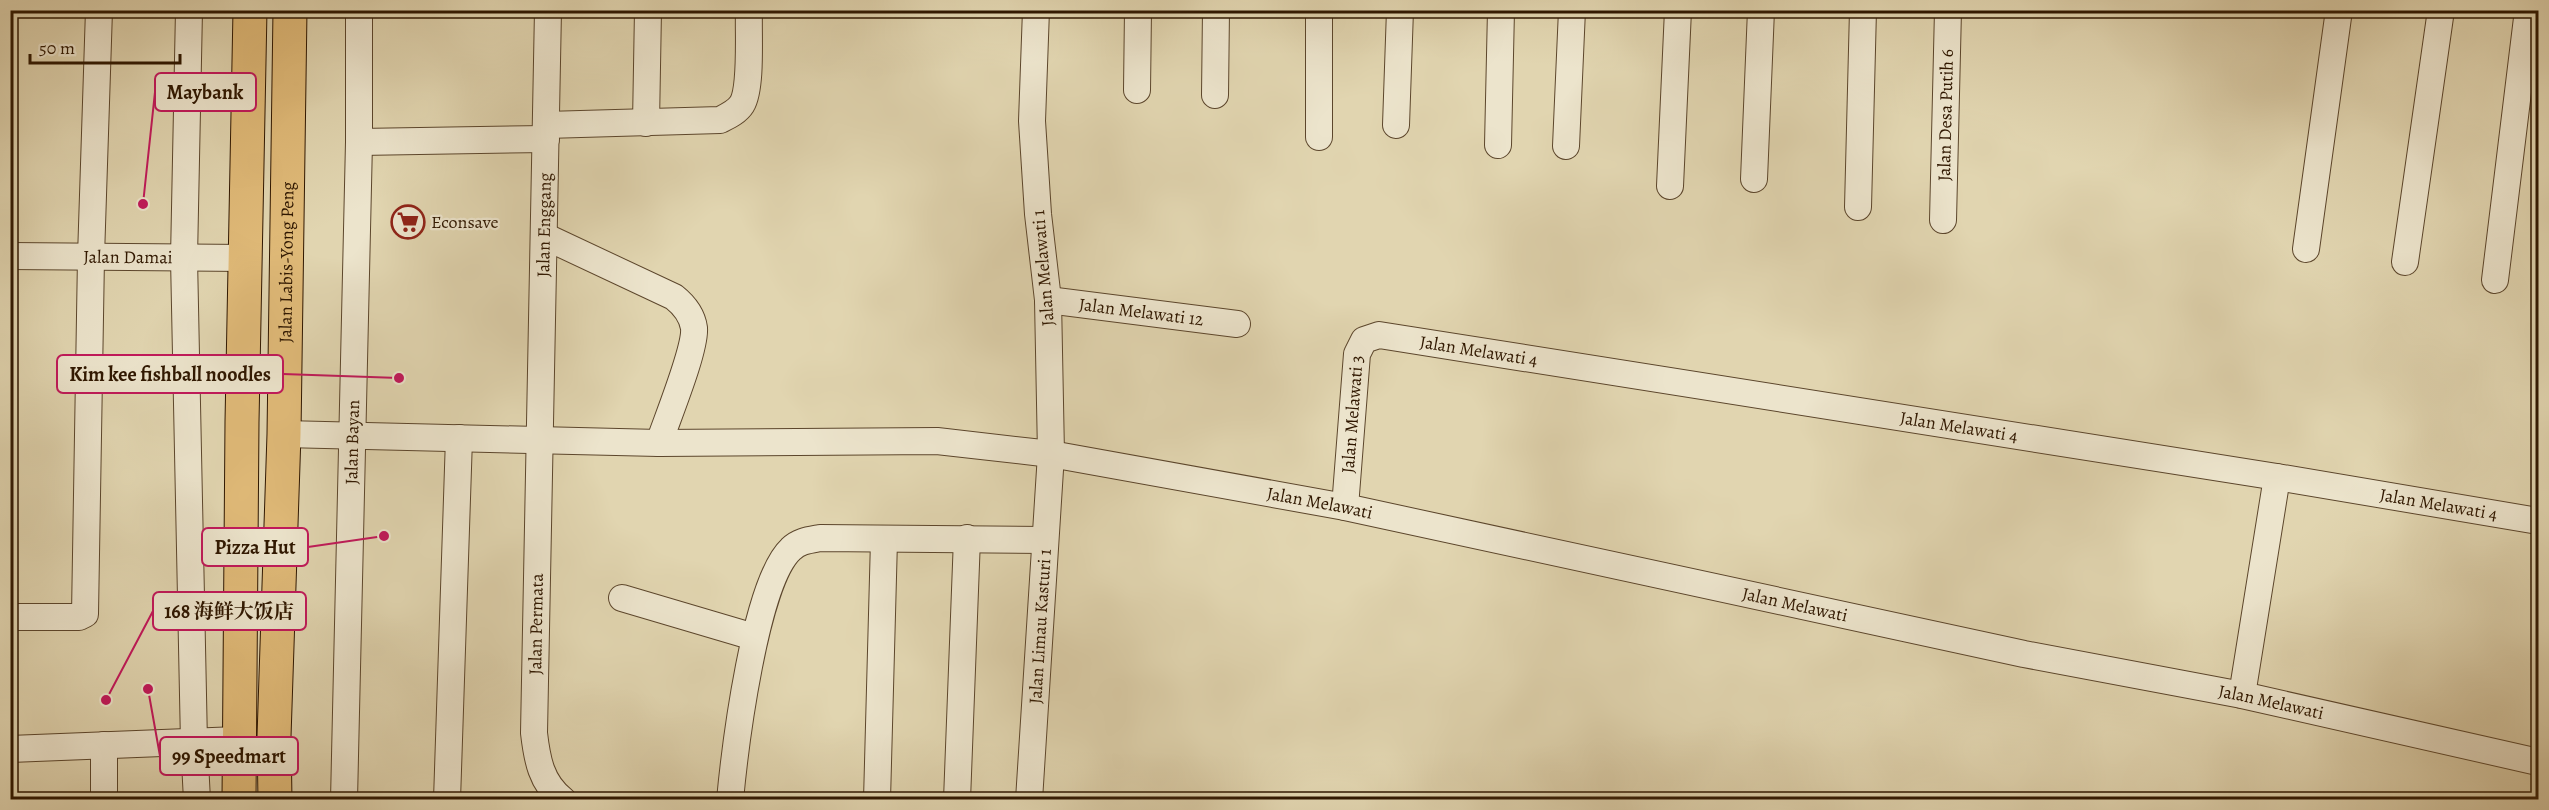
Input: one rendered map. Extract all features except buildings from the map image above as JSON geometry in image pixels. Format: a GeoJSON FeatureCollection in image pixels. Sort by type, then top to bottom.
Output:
{"type":"FeatureCollection","features":[{"type":"Feature","properties":{"kind":"highway"},"geometry":{"type":"LineString","coordinates":[[239,800],[242,422],[250,10]]}},
{"type":"Feature","properties":{"kind":"highway","name":"Jalan Labis-Yong Peng"},"geometry":{"type":"LineString","coordinates":[[275,800],[274,737],[284,434],[290,10]]}},
{"type":"Feature","properties":{"kind":"street"},"geometry":{"type":"LineString","coordinates":[[10,617],[79,617],[85,614],[91,257],[99,10]]}},
{"type":"Feature","properties":{"kind":"street"},"geometry":{"type":"LineString","coordinates":[[189,10],[184,258],[197,800]]}},
{"type":"Feature","properties":{"kind":"street","name":"Jalan Bayan"},"geometry":{"type":"LineString","coordinates":[[344,800],[359,142],[359,10]]}},
{"type":"Feature","properties":{"kind":"street","name":"Jalan Enggang"},"geometry":{"type":"LineString","coordinates":[[540,440],[548,10]]}},
{"type":"Feature","properties":{"kind":"street"},"geometry":{"type":"LineString","coordinates":[[645,123],[648,10]]}},
{"type":"Feature","properties":{"kind":"street"},"geometry":{"type":"LineString","coordinates":[[359,142],[720,120],[732,115],[742,105],[747,90],[748,10]]}},
{"type":"Feature","properties":{"kind":"street","name":"Jalan Melawati 1"},"geometry":{"type":"LineString","coordinates":[[1036,10],[1032,121],[1034,167],[1048,300],[1051,454]]}},
{"type":"Feature","properties":{"kind":"street"},"geometry":{"type":"LineString","coordinates":[[1137,90],[1138,10]]}},
{"type":"Feature","properties":{"kind":"street"},"geometry":{"type":"LineString","coordinates":[[1215,95],[1216,10]]}},
{"type":"Feature","properties":{"kind":"street"},"geometry":{"type":"LineString","coordinates":[[1319,10],[1319,137]]}},
{"type":"Feature","properties":{"kind":"street"},"geometry":{"type":"LineString","coordinates":[[1396,125],[1400,10]]}},
{"type":"Feature","properties":{"kind":"street"},"geometry":{"type":"LineString","coordinates":[[1498,144],[1501,10]]}},
{"type":"Feature","properties":{"kind":"street"},"geometry":{"type":"LineString","coordinates":[[1566,146],[1572,10]]}},
{"type":"Feature","properties":{"kind":"street"},"geometry":{"type":"LineString","coordinates":[[1670,186],[1678,10]]}},
{"type":"Feature","properties":{"kind":"street"},"geometry":{"type":"LineString","coordinates":[[1754,179],[1761,10]]}},
{"type":"Feature","properties":{"kind":"street"},"geometry":{"type":"LineString","coordinates":[[1858,207],[1863,10]]}},
{"type":"Feature","properties":{"kind":"street","name":"Jalan Desa Putih 6"},"geometry":{"type":"LineString","coordinates":[[1942,220],[1948,10]]}},
{"type":"Feature","properties":{"kind":"street"},"geometry":{"type":"LineString","coordinates":[[2306,249],[2339,10]]}},
{"type":"Feature","properties":{"kind":"street"},"geometry":{"type":"LineString","coordinates":[[2406,262],[2441,10]]}},
{"type":"Feature","properties":{"kind":"street"},"geometry":{"type":"LineString","coordinates":[[2495,280],[2528,10]]}},
{"type":"Feature","properties":{"kind":"street"},"geometry":{"type":"LineString","coordinates":[[544,236],[674,297],[684,306],[691,318],[694,329],[691,348],[659,443]]}},
{"type":"Feature","properties":{"kind":"street","name":"Jalan Damai"},"geometry":{"type":"LineString","coordinates":[[10,256],[246,258]]}},
{"type":"Feature","properties":{"kind":"street","name":"Jalan Melawati 12"},"geometry":{"type":"LineString","coordinates":[[1048,300],[1236,324]]}},
{"type":"Feature","properties":{"kind":"street","name":"Jalan Melawati 4"},"geometry":{"type":"LineString","coordinates":[[1379,335],[2277,477],[2538,521]]}},
{"type":"Feature","properties":{"kind":"street","name":"Jalan Melawati 3"},"geometry":{"type":"LineString","coordinates":[[1345,507],[1357,354],[1364,340],[1379,335]]}},
{"type":"Feature","properties":{"kind":"street","name":"Jalan Melawati"},"geometry":{"type":"LineString","coordinates":[[284,434],[659,443],[937,441],[1051,454],[1345,507],[2024,654],[2242,695],[2538,762]]}},
{"type":"Feature","properties":{"kind":"street"},"geometry":{"type":"LineString","coordinates":[[447,800],[459,438]]}},
{"type":"Feature","properties":{"kind":"street","name":"Jalan Permata"},"geometry":{"type":"LineString","coordinates":[[540,440],[534,733],[541,771],[548,784],[563,800]]}},
{"type":"Feature","properties":{"kind":"street","name":"Jalan Limau Kasturi 1"},"geometry":{"type":"LineString","coordinates":[[1029,800],[1051,454]]}},
{"type":"Feature","properties":{"kind":"street"},"geometry":{"type":"LineString","coordinates":[[2242,695],[2277,477]]}},
{"type":"Feature","properties":{"kind":"street"},"geometry":{"type":"LineString","coordinates":[[730,800],[754,637],[768,592],[790,549],[801,541],[820,538],[1045,540]]}},
{"type":"Feature","properties":{"kind":"street"},"geometry":{"type":"LineString","coordinates":[[957,800],[967,538]]}},
{"type":"Feature","properties":{"kind":"street"},"geometry":{"type":"LineString","coordinates":[[868,540],[877,800]]}},
{"type":"Feature","properties":{"kind":"street"},"geometry":{"type":"LineString","coordinates":[[622,598],[754,637]]}},
{"type":"Feature","properties":{"kind":"street"},"geometry":{"type":"LineString","coordinates":[[10,749],[238,740]]}},
{"type":"Feature","properties":{"kind":"street"},"geometry":{"type":"LineString","coordinates":[[104,745],[104,800]]}},
{"type":"Feature","properties":{"kind":"place","name":"Maybank"},"geometry":{"type":"Point","coordinates":[143,204]}},
{"type":"Feature","properties":{"kind":"place","name":"Econsave"},"geometry":{"type":"Point","coordinates":[408,222]}},
{"type":"Feature","properties":{"kind":"place","name":"Kim kee fishball noodles"},"geometry":{"type":"Point","coordinates":[399,378]}},
{"type":"Feature","properties":{"kind":"place","name":"Pizza Hut"},"geometry":{"type":"Point","coordinates":[384,536]}},
{"type":"Feature","properties":{"kind":"place","name":"99 Speedmart"},"geometry":{"type":"Point","coordinates":[148,689]}},
{"type":"Feature","properties":{"kind":"place","name":"168 海鲜大饭店"},"geometry":{"type":"Point","coordinates":[106,700]}}]}
